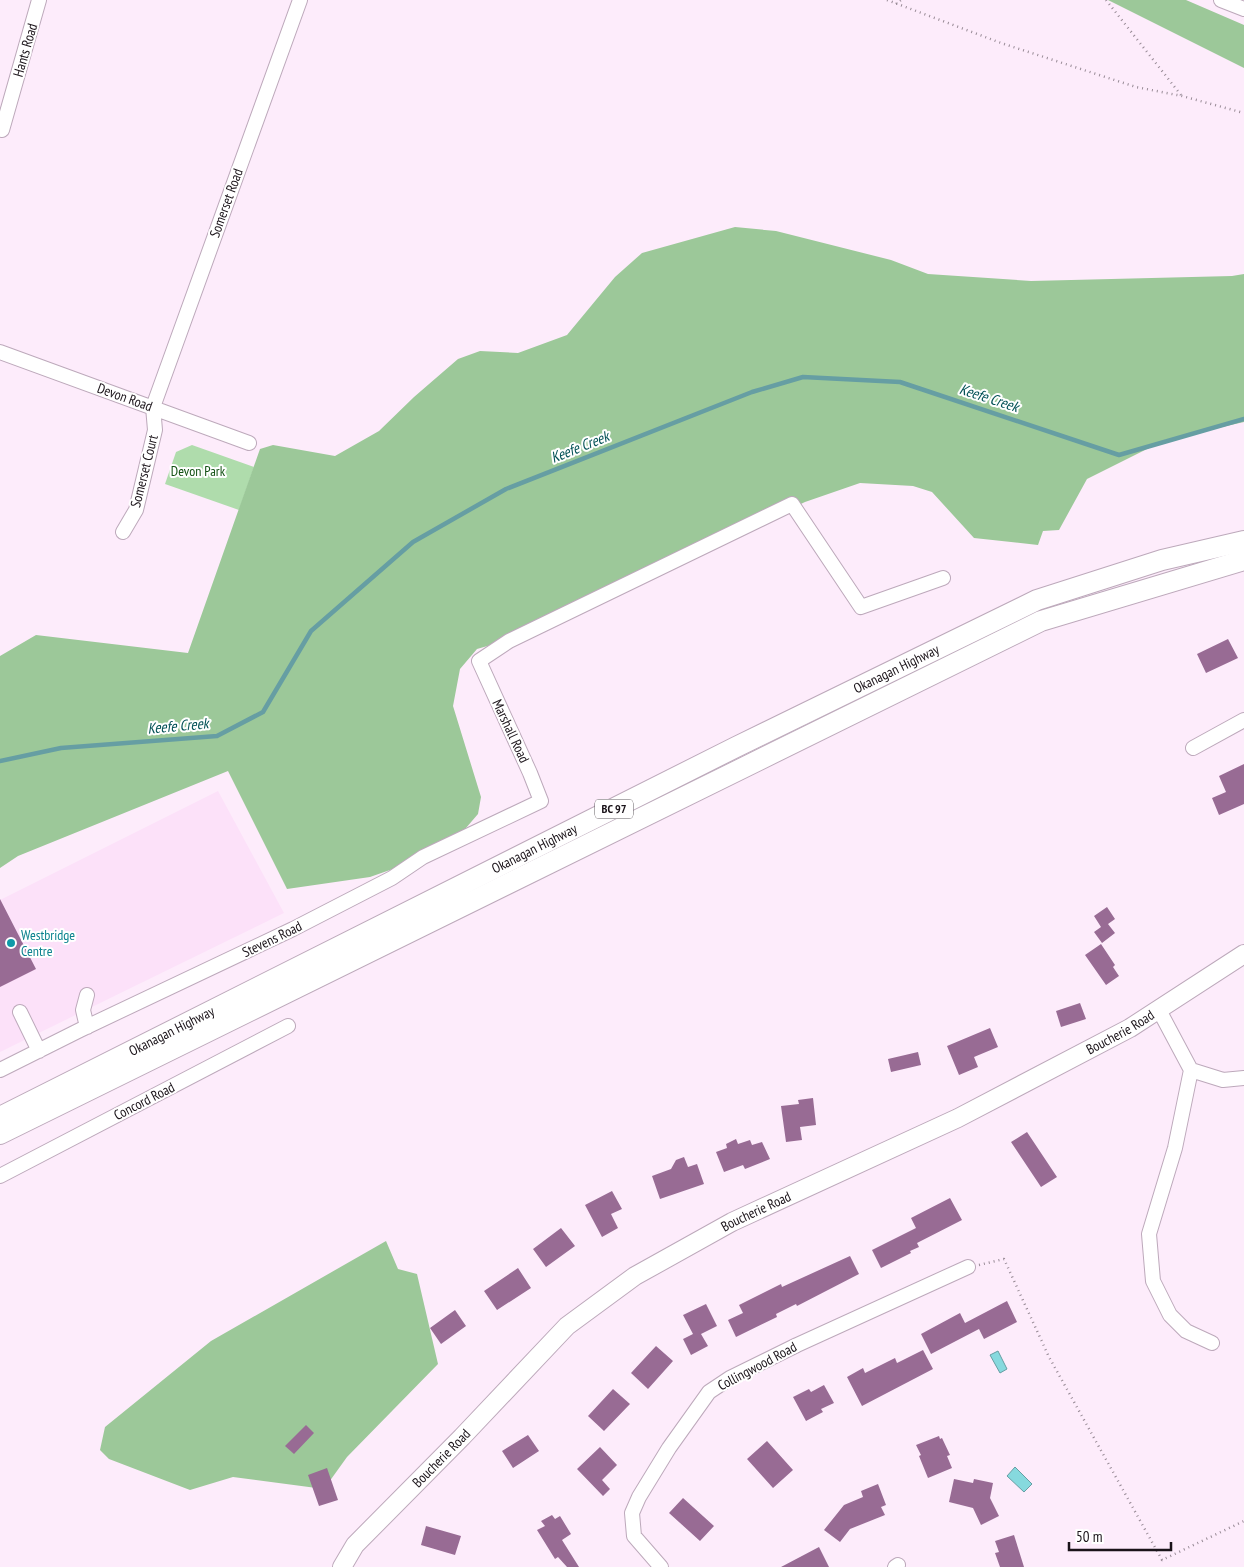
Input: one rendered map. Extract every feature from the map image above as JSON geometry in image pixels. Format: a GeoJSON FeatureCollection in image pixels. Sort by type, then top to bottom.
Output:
{"type":"FeatureCollection","features":[{"type":"Feature","properties":{"kind":"highway","name":"Okanagan Highway"},"geometry":{"type":"LineString","coordinates":[[0,1117],[736,747],[1037,600],[1162,560],[1244,541]]}},
{"type":"Feature","properties":{"kind":"highway","name":"Okanagan Highway"},"geometry":{"type":"LineString","coordinates":[[0,1134],[1041,622],[1244,560]]}},
{"type":"Feature","properties":{"kind":"main road","name":"Boucherie Road"},"geometry":{"type":"LineString","coordinates":[[342,1567],[355,1545],[462,1438],[567,1326],[635,1276],[732,1222],[958,1118],[1130,1028],[1244,954]]}},
{"type":"Feature","properties":{"kind":"street","name":"Hants Road"},"geometry":{"type":"LineString","coordinates":[[2,130],[39,0]]}},
{"type":"Feature","properties":{"kind":"street","name":"Somerset Road"},"geometry":{"type":"LineString","coordinates":[[153,407],[300,0]]}},
{"type":"Feature","properties":{"kind":"street"},"geometry":{"type":"LineString","coordinates":[[1221,0],[1244,9]]}},
{"type":"Feature","properties":{"kind":"street","name":"Devon Road"},"geometry":{"type":"LineString","coordinates":[[0,352],[249,443]]}},
{"type":"Feature","properties":{"kind":"street","name":"Somerset Court"},"geometry":{"type":"LineString","coordinates":[[124,532],[136,510],[155,430],[153,407]]}},
{"type":"Feature","properties":{"kind":"street","name":"Marshall Road"},"geometry":{"type":"LineString","coordinates":[[541,801],[479,661],[508,641],[792,504],[861,607],[944,578]]}},
{"type":"Feature","properties":{"kind":"street"},"geometry":{"type":"LineString","coordinates":[[1193,748],[1244,720]]}},
{"type":"Feature","properties":{"kind":"street","name":"Stevens Road"},"geometry":{"type":"LineString","coordinates":[[0,1070],[293,929],[392,878],[423,857],[541,801]]}},
{"type":"Feature","properties":{"kind":"street"},"geometry":{"type":"LineString","coordinates":[[87,995],[83,1010],[87,1027]]}},
{"type":"Feature","properties":{"kind":"street"},"geometry":{"type":"LineString","coordinates":[[1159,1010],[1190,1070],[1175,1148],[1149,1234],[1153,1281],[1170,1315],[1186,1331],[1212,1343]]}},
{"type":"Feature","properties":{"kind":"street"},"geometry":{"type":"LineString","coordinates":[[20,1012],[39,1051]]}},
{"type":"Feature","properties":{"kind":"street","name":"Concord Road"},"geometry":{"type":"LineString","coordinates":[[0,1176],[288,1026]]}},
{"type":"Feature","properties":{"kind":"street"},"geometry":{"type":"LineString","coordinates":[[1190,1070],[1223,1080],[1244,1078]]}},
{"type":"Feature","properties":{"kind":"street","name":"Collingwood Road"},"geometry":{"type":"LineString","coordinates":[[661,1567],[634,1536],[632,1513],[639,1497],[669,1448],[708,1392],[730,1378],[792,1348],[968,1267]]}},
{"type":"Feature","properties":{"kind":"path"},"geometry":{"type":"LineString","coordinates":[[887,0],[1002,43],[1136,87],[1182,96],[1244,112]]}},
{"type":"Feature","properties":{"kind":"path"},"geometry":{"type":"LineString","coordinates":[[896,4],[901,0]]}},
{"type":"Feature","properties":{"kind":"path"},"geometry":{"type":"LineString","coordinates":[[1106,0],[1182,96]]}},
{"type":"Feature","properties":{"kind":"path"},"geometry":{"type":"LineString","coordinates":[[968,1267],[1004,1259],[1050,1357],[1162,1560],[1244,1520]]}},
{"type":"Feature","properties":{"kind":"shaded area"},"geometry":{"type":"Polygon","coordinates":[[[218,791],[284,913],[0,1052],[0,900],[218,791]]]}},
{"type":"Feature","properties":{"kind":"green space"},"geometry":{"type":"Polygon","coordinates":[[[1108,0],[1186,0],[1244,25],[1244,68],[1108,0]]]}},
{"type":"Feature","properties":{"kind":"green space"},"geometry":{"type":"Polygon","coordinates":[[[735,227],[776,231],[891,260],[928,274],[1031,281],[1232,276],[1244,274],[1244,422],[1165,440],[1087,479],[1059,530],[1043,531],[1038,545],[974,538],[932,492],[913,486],[860,483],[805,502],[519,637],[477,649],[460,669],[453,706],[481,797],[478,814],[447,850],[370,877],[287,889],[228,771],[18,856],[0,868],[0,656],[36,635],[188,653],[260,449],[273,445],[335,456],[379,431],[414,397],[458,359],[480,351],[518,353],[567,335],[615,277],[642,253],[735,227]]]}},
{"type":"Feature","properties":{"kind":"green space","name":"Devon Park"},"geometry":{"type":"Polygon","coordinates":[[[192,445],[254,467],[239,510],[165,484],[176,452],[192,445]]]}},
{"type":"Feature","properties":{"kind":"green space"},"geometry":{"type":"Polygon","coordinates":[[[386,1241],[398,1269],[417,1274],[438,1364],[347,1457],[324,1489],[233,1477],[190,1490],[109,1459],[100,1450],[105,1427],[211,1341],[386,1241]]]}},
{"type":"Feature","properties":{"kind":"water"},"geometry":{"type":"Polygon","coordinates":[[[998,1351],[1007,1369],[1000,1373],[990,1355],[998,1351]]]}},
{"type":"Feature","properties":{"kind":"water"},"geometry":{"type":"Polygon","coordinates":[[[1015,1467],[1032,1484],[1024,1492],[1007,1476],[1015,1467]]]}},
{"type":"Feature","properties":{"kind":"building"},"geometry":{"type":"Polygon","coordinates":[[[1228,639],[1238,658],[1206,673],[1197,654],[1228,639]]]}},
{"type":"Feature","properties":{"kind":"building"},"geometry":{"type":"Polygon","coordinates":[[[1244,764],[1244,804],[1219,815],[1212,798],[1226,792],[1219,776],[1244,764]]]}},
{"type":"Feature","properties":{"kind":"building","name":"Westbridge Centre"},"geometry":{"type":"Polygon","coordinates":[[[0,899],[36,969],[0,987],[0,899]]]}},
{"type":"Feature","properties":{"kind":"building"},"geometry":{"type":"Polygon","coordinates":[[[1107,907],[1115,919],[1108,924],[1115,933],[1102,943],[1094,932],[1101,927],[1094,916],[1107,907]]]}},
{"type":"Feature","properties":{"kind":"building"},"geometry":{"type":"Polygon","coordinates":[[[1101,944],[1115,965],[1113,967],[1119,976],[1106,985],[1085,955],[1101,944]]]}},
{"type":"Feature","properties":{"kind":"building"},"geometry":{"type":"Polygon","coordinates":[[[1080,1003],[1086,1019],[1061,1027],[1056,1011],[1080,1003]]]}},
{"type":"Feature","properties":{"kind":"building"},"geometry":{"type":"Polygon","coordinates":[[[990,1028],[998,1047],[974,1057],[978,1067],[959,1075],[947,1046],[990,1028]]]}},
{"type":"Feature","properties":{"kind":"building"},"geometry":{"type":"Polygon","coordinates":[[[918,1052],[921,1065],[891,1072],[888,1059],[918,1052]]]}},
{"type":"Feature","properties":{"kind":"building"},"geometry":{"type":"Polygon","coordinates":[[[813,1098],[816,1125],[800,1127],[802,1140],[786,1142],[781,1106],[799,1104],[798,1100],[813,1098]]]}},
{"type":"Feature","properties":{"kind":"building"},"geometry":{"type":"Polygon","coordinates":[[[1027,1132],[1057,1177],[1041,1187],[1011,1142],[1027,1132]]]}},
{"type":"Feature","properties":{"kind":"building"},"geometry":{"type":"Polygon","coordinates":[[[736,1139],[738,1144],[750,1140],[752,1145],[762,1142],[770,1159],[745,1169],[743,1165],[724,1172],[716,1152],[727,1148],[726,1144],[736,1139]]]}},
{"type":"Feature","properties":{"kind":"building"},"geometry":{"type":"Polygon","coordinates":[[[684,1157],[688,1167],[697,1164],[704,1184],[660,1199],[652,1176],[671,1169],[676,1160],[684,1157]]]}},
{"type":"Feature","properties":{"kind":"building"},"geometry":{"type":"Polygon","coordinates":[[[612,1191],[622,1209],[611,1214],[618,1228],[602,1237],[585,1205],[612,1191]]]}},
{"type":"Feature","properties":{"kind":"building"},"geometry":{"type":"Polygon","coordinates":[[[950,1198],[962,1220],[917,1243],[919,1247],[910,1251],[911,1253],[881,1268],[872,1250],[916,1228],[911,1218],[950,1198]]]}},
{"type":"Feature","properties":{"kind":"building"},"geometry":{"type":"Polygon","coordinates":[[[561,1228],[575,1246],[546,1267],[533,1249],[561,1228]]]}},
{"type":"Feature","properties":{"kind":"building"},"geometry":{"type":"Polygon","coordinates":[[[850,1256],[859,1274],[797,1306],[796,1304],[776,1314],[777,1317],[736,1337],[728,1320],[743,1313],[739,1305],[781,1284],[782,1287],[850,1256]]]}},
{"type":"Feature","properties":{"kind":"building"},"geometry":{"type":"Polygon","coordinates":[[[518,1268],[531,1288],[497,1310],[484,1291],[518,1268]]]}},
{"type":"Feature","properties":{"kind":"building"},"geometry":{"type":"Polygon","coordinates":[[[1007,1301],[1017,1322],[984,1339],[979,1329],[931,1354],[921,1334],[960,1313],[965,1323],[1007,1301]]]}},
{"type":"Feature","properties":{"kind":"building"},"geometry":{"type":"Polygon","coordinates":[[[706,1304],[717,1326],[701,1334],[708,1346],[691,1355],[683,1339],[693,1334],[683,1315],[706,1304]]]}},
{"type":"Feature","properties":{"kind":"building"},"geometry":{"type":"Polygon","coordinates":[[[455,1310],[466,1326],[441,1344],[430,1328],[455,1310]]]}},
{"type":"Feature","properties":{"kind":"building"},"geometry":{"type":"Polygon","coordinates":[[[656,1346],[673,1361],[648,1389],[631,1373],[656,1346]]]}},
{"type":"Feature","properties":{"kind":"building"},"geometry":{"type":"Polygon","coordinates":[[[923,1350],[933,1369],[862,1406],[847,1377],[863,1368],[865,1373],[895,1358],[897,1363],[923,1350]]]}},
{"type":"Feature","properties":{"kind":"building"},"geometry":{"type":"Polygon","coordinates":[[[824,1385],[834,1403],[821,1409],[823,1412],[806,1421],[793,1397],[809,1389],[811,1392],[824,1385]]]}},
{"type":"Feature","properties":{"kind":"building"},"geometry":{"type":"Polygon","coordinates":[[[613,1389],[630,1404],[604,1431],[588,1416],[613,1389]]]}},
{"type":"Feature","properties":{"kind":"building"},"geometry":{"type":"Polygon","coordinates":[[[306,1425],[314,1433],[294,1454],[285,1446],[306,1425]]]}},
{"type":"Feature","properties":{"kind":"building"},"geometry":{"type":"Polygon","coordinates":[[[528,1435],[539,1451],[513,1468],[502,1451],[528,1435]]]}},
{"type":"Feature","properties":{"kind":"building"},"geometry":{"type":"Polygon","coordinates":[[[939,1436],[940,1439],[942,1438],[950,1455],[947,1456],[952,1468],[928,1478],[916,1445],[939,1436]]]}},
{"type":"Feature","properties":{"kind":"building"},"geometry":{"type":"Polygon","coordinates":[[[767,1441],[793,1470],[773,1488],[747,1459],[767,1441]]]}},
{"type":"Feature","properties":{"kind":"building"},"geometry":{"type":"Polygon","coordinates":[[[600,1447],[617,1465],[602,1480],[610,1489],[603,1496],[577,1469],[600,1447]]]}},
{"type":"Feature","properties":{"kind":"building"},"geometry":{"type":"Polygon","coordinates":[[[327,1468],[338,1500],[319,1506],[308,1475],[327,1468]]]}},
{"type":"Feature","properties":{"kind":"building"},"geometry":{"type":"Polygon","coordinates":[[[954,1479],[973,1483],[974,1479],[993,1483],[990,1498],[999,1516],[981,1525],[973,1508],[949,1502],[954,1479]]]}},
{"type":"Feature","properties":{"kind":"building"},"geometry":{"type":"Polygon","coordinates":[[[878,1484],[886,1505],[881,1507],[885,1515],[850,1529],[840,1542],[824,1530],[844,1505],[863,1497],[861,1491],[878,1484]]]}},
{"type":"Feature","properties":{"kind":"building"},"geometry":{"type":"Polygon","coordinates":[[[683,1498],[714,1526],[700,1541],[669,1513],[683,1498]]]}},
{"type":"Feature","properties":{"kind":"building"},"geometry":{"type":"Polygon","coordinates":[[[552,1515],[555,1519],[560,1516],[571,1534],[562,1540],[579,1567],[567,1567],[558,1557],[555,1559],[537,1530],[545,1526],[541,1521],[552,1515]]]}},
{"type":"Feature","properties":{"kind":"building"},"geometry":{"type":"Polygon","coordinates":[[[426,1526],[461,1536],[455,1555],[421,1545],[426,1526]]]}},
{"type":"Feature","properties":{"kind":"building"},"geometry":{"type":"Polygon","coordinates":[[[1014,1535],[1024,1567],[1000,1567],[995,1553],[999,1552],[995,1541],[1014,1535]]]}},
{"type":"Feature","properties":{"kind":"building"},"geometry":{"type":"Polygon","coordinates":[[[819,1547],[829,1567],[781,1567],[819,1547]]]}},
{"type":"Feature","properties":{"kind":"waterway","name":"Keefe Creek"},"geometry":{"type":"LineString","coordinates":[[0,761],[61,748],[217,736],[263,712],[311,631],[413,542],[506,489],[752,392],[803,377],[900,382],[1119,455],[1244,419]]}},
{"type":"Feature","properties":{"kind":"place","name":"Westbridge Centre"},"geometry":{"type":"Point","coordinates":[11,943]}}]}
